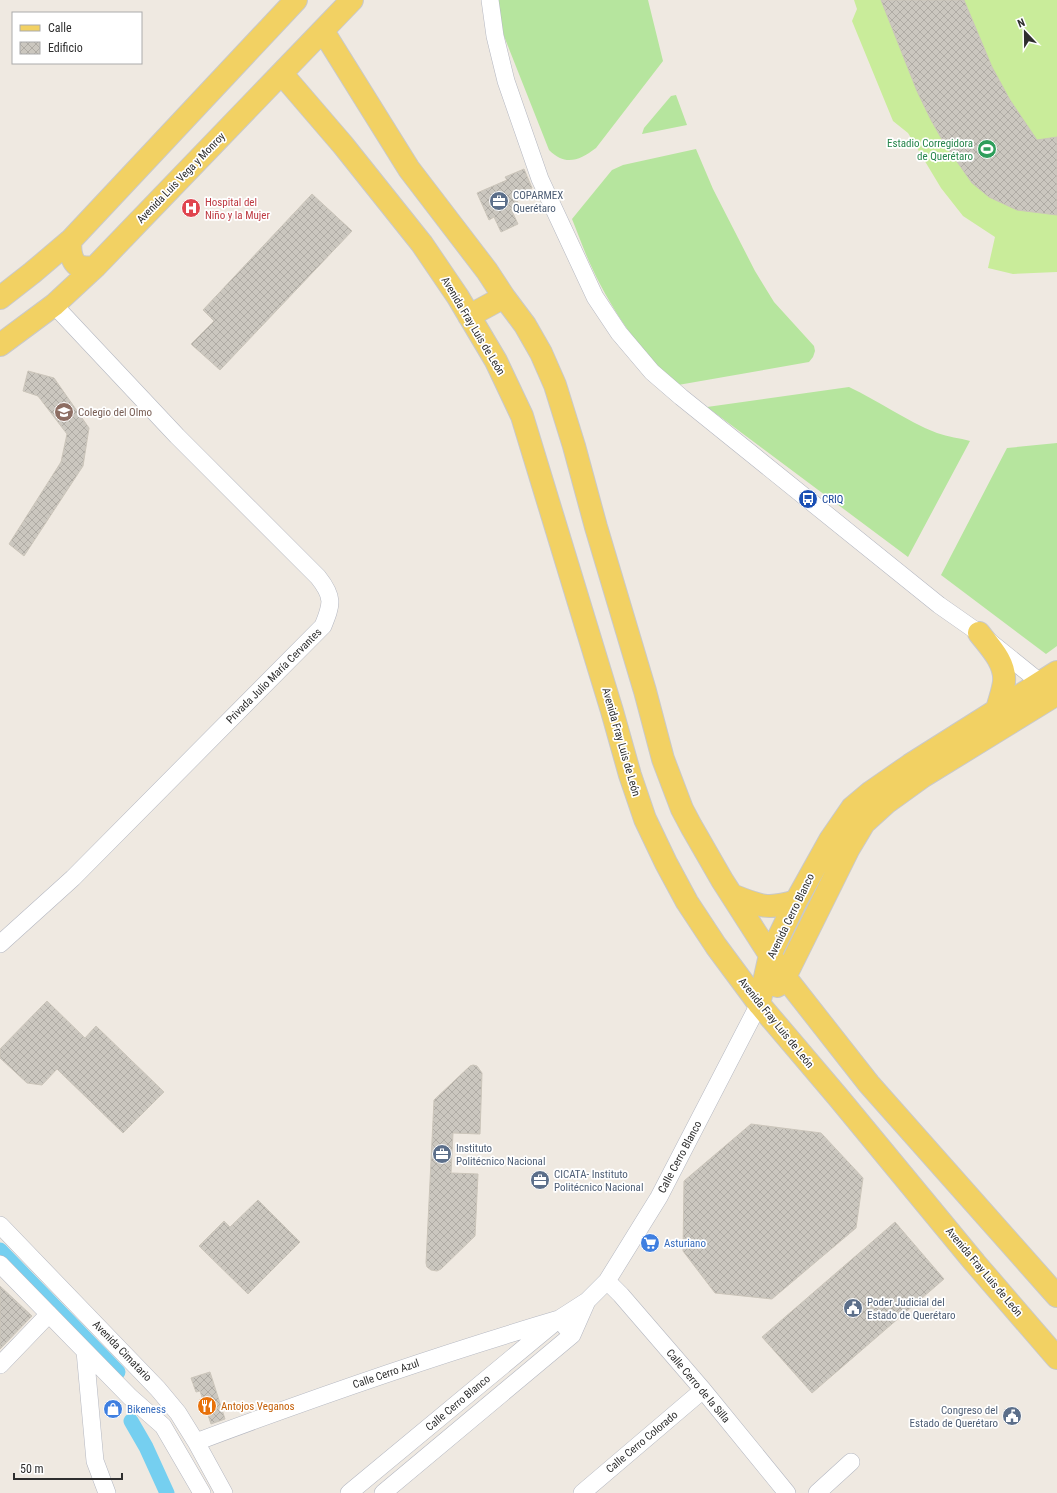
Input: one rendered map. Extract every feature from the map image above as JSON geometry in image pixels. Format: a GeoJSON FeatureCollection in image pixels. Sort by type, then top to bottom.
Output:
{"type":"FeatureCollection","features":[{"type":"Feature","properties":{"kind":"main road"},"geometry":{"type":"LineString","coordinates":[[0,298],[70,240],[296,0]]}},
{"type":"Feature","properties":{"kind":"main road","name":"Avenida Luis Vega y Monroy"},"geometry":{"type":"LineString","coordinates":[[0,345],[54,305],[96,267],[352,0]]}},
{"type":"Feature","properties":{"kind":"main road"},"geometry":{"type":"LineString","coordinates":[[322,31],[409,169],[487,271],[525,325],[541,353],[555,385],[645,691],[663,760],[682,809],[691,826],[732,895],[785,977],[869,1084],[1057,1296]]}},
{"type":"Feature","properties":{"kind":"main road","name":"Avenida Fray Luis de León"},"geometry":{"type":"LineString","coordinates":[[282,74],[343,144],[422,244],[458,296],[496,361],[522,416],[612,711],[630,775],[645,819],[687,902],[716,946],[759,1004],[975,1263],[1057,1358]]}},
{"type":"Feature","properties":{"kind":"main road"},"geometry":{"type":"LineString","coordinates":[[70,240],[69,250],[75,262],[81,267],[96,267]]}},
{"type":"Feature","properties":{"kind":"main road"},"geometry":{"type":"LineString","coordinates":[[469,316],[504,297]]}},
{"type":"Feature","properties":{"kind":"main road"},"geometry":{"type":"LineString","coordinates":[[979,633],[997,657],[1003,670],[1004,682],[997,710]]}},
{"type":"Feature","properties":{"kind":"main road","name":"Avenida Cerro Blanco"},"geometry":{"type":"LineString","coordinates":[[759,1004],[770,955],[796,901],[830,840],[852,808],[891,778],[997,710],[1052,683]]}},
{"type":"Feature","properties":{"kind":"main road","name":"Avenida Cerro Blanco"},"geometry":{"type":"LineString","coordinates":[[759,1004],[785,977],[849,848],[864,823],[886,803],[1052,683]]}},
{"type":"Feature","properties":{"kind":"main road"},"geometry":{"type":"LineString","coordinates":[[732,895],[754,904],[767,907],[779,906],[796,901]]}},
{"type":"Feature","properties":{"kind":"street"},"geometry":{"type":"LineString","coordinates":[[490,0],[495,36],[506,81],[540,179],[596,297],[619,333],[652,372],[681,397],[939,604],[1052,683]]}},
{"type":"Feature","properties":{"kind":"street","name":"Privada Julio María Cervantes"},"geometry":{"type":"LineString","coordinates":[[0,944],[73,878],[323,626],[331,604],[327,589],[318,577],[178,436],[54,305]]}},
{"type":"Feature","properties":{"kind":"street","name":"Calle Cerro Blanco"},"geometry":{"type":"LineString","coordinates":[[350,1493],[559,1319],[587,1301],[607,1281],[659,1197],[759,1004]]}},
{"type":"Feature","properties":{"kind":"street","name":"Avenida Cimatario"},"geometry":{"type":"LineString","coordinates":[[0,1225],[127,1355],[158,1389],[178,1413],[224,1493]]}},
{"type":"Feature","properties":{"kind":"street"},"geometry":{"type":"LineString","coordinates":[[0,1264],[130,1397],[163,1426],[202,1493]]}},
{"type":"Feature","properties":{"kind":"street","name":"Calle Cerro de la Silla"},"geometry":{"type":"LineString","coordinates":[[607,1281],[621,1295],[703,1390],[786,1493]]}},
{"type":"Feature","properties":{"kind":"street","name":"Calle Cerro Blanco"},"geometry":{"type":"LineString","coordinates":[[383,1493],[572,1335],[587,1301]]}},
{"type":"Feature","properties":{"kind":"street"},"geometry":{"type":"LineString","coordinates":[[0,1365],[48,1314]]}},
{"type":"Feature","properties":{"kind":"street"},"geometry":{"type":"LineString","coordinates":[[559,1319],[572,1335]]}},
{"type":"Feature","properties":{"kind":"street","name":"Calle Cerro Azul"},"geometry":{"type":"LineString","coordinates":[[196,1442],[305,1401],[492,1339],[559,1319]]}},
{"type":"Feature","properties":{"kind":"street"},"geometry":{"type":"LineString","coordinates":[[84,1351],[95,1461],[107,1493]]}},
{"type":"Feature","properties":{"kind":"street","name":"Calle Cerro Colorado"},"geometry":{"type":"LineString","coordinates":[[582,1493],[703,1390]]}},
{"type":"Feature","properties":{"kind":"street"},"geometry":{"type":"LineString","coordinates":[[163,1426],[178,1413]]}},
{"type":"Feature","properties":{"kind":"street"},"geometry":{"type":"LineString","coordinates":[[817,1493],[851,1462]]}},
{"type":"Feature","properties":{"kind":"green space"},"geometry":{"type":"Polygon","coordinates":[[[495,0],[648,0],[663,61],[596,148],[584,156],[578,159],[566,160],[555,155],[549,150],[500,26],[495,0]]]}},
{"type":"Feature","properties":{"kind":"green space","name":"Estadio Corregidora de Querétaro"},"geometry":{"type":"Polygon","coordinates":[[[854,0],[1057,0],[1057,272],[1013,274],[988,268],[995,237],[963,216],[941,188],[908,133],[893,121],[852,21],[857,9],[854,0]]]}},
{"type":"Feature","properties":{"kind":"green space"},"geometry":{"type":"Polygon","coordinates":[[[676,95],[687,125],[642,134],[644,128],[671,96],[676,95]]]}},
{"type":"Feature","properties":{"kind":"green space"},"geometry":{"type":"Polygon","coordinates":[[[696,149],[713,189],[755,271],[774,302],[814,346],[815,351],[809,362],[678,385],[641,347],[619,317],[601,286],[587,258],[572,219],[612,170],[623,165],[696,149]]]}},
{"type":"Feature","properties":{"kind":"green space"},"geometry":{"type":"Polygon","coordinates":[[[849,387],[926,428],[941,434],[970,441],[908,557],[707,407],[849,387]]]}},
{"type":"Feature","properties":{"kind":"green space"},"geometry":{"type":"Polygon","coordinates":[[[1057,443],[1057,646],[1046,654],[941,575],[1007,448],[1057,443]]]}},
{"type":"Feature","properties":{"kind":"building"},"geometry":{"type":"Polygon","coordinates":[[[881,0],[964,0],[992,67],[1010,100],[1037,140],[1057,137],[1057,215],[1017,210],[989,197],[972,183],[944,143],[931,120],[917,91],[881,0]]]}},
{"type":"Feature","properties":{"kind":"building","name":"COPARMEX Querétaro"},"geometry":{"type":"Polygon","coordinates":[[[524,169],[532,188],[515,196],[519,205],[511,209],[518,224],[501,232],[494,217],[489,220],[477,193],[507,180],[505,177],[524,169]]]}},
{"type":"Feature","properties":{"kind":"building"},"geometry":{"type":"Polygon","coordinates":[[[312,194],[352,231],[220,370],[191,344],[214,321],[203,310],[312,194]]]}},
{"type":"Feature","properties":{"kind":"building"},"geometry":{"type":"Polygon","coordinates":[[[28,371],[54,378],[89,428],[83,466],[24,556],[9,544],[61,462],[67,434],[38,396],[23,391],[28,371]]]}},
{"type":"Feature","properties":{"kind":"building"},"geometry":{"type":"Polygon","coordinates":[[[47,1001],[85,1038],[96,1026],[164,1092],[123,1133],[57,1069],[42,1085],[27,1083],[0,1058],[0,1049],[47,1001]]]}},
{"type":"Feature","properties":{"kind":"building","name":"Instituto Politécnico Nacional"},"geometry":{"type":"Polygon","coordinates":[[[470,1066],[477,1066],[482,1073],[480,1134],[453,1133],[451,1173],[478,1174],[475,1236],[441,1269],[437,1271],[431,1270],[427,1267],[426,1263],[434,1100],[470,1066]]]}},
{"type":"Feature","properties":{"kind":"building"},"geometry":{"type":"Polygon","coordinates":[[[751,1124],[821,1133],[863,1178],[856,1228],[772,1299],[715,1293],[683,1251],[684,1181],[751,1124]]]}},
{"type":"Feature","properties":{"kind":"building"},"geometry":{"type":"Polygon","coordinates":[[[258,1200],[300,1242],[248,1294],[199,1246],[224,1221],[230,1227],[258,1200]]]}},
{"type":"Feature","properties":{"kind":"building","name":"Poder Judicial del Estado de Querétaro"},"geometry":{"type":"Polygon","coordinates":[[[895,1222],[944,1279],[812,1393],[762,1337],[895,1222]]]}},
{"type":"Feature","properties":{"kind":"building"},"geometry":{"type":"Polygon","coordinates":[[[0,1286],[32,1316],[0,1349],[0,1286]]]}},
{"type":"Feature","properties":{"kind":"building"},"geometry":{"type":"Polygon","coordinates":[[[210,1372],[225,1419],[211,1424],[200,1391],[196,1392],[191,1378],[210,1372]]]}},
{"type":"Feature","properties":{"kind":"waterway"},"geometry":{"type":"LineString","coordinates":[[0,1250],[118,1372]]}},
{"type":"Feature","properties":{"kind":"waterway"},"geometry":{"type":"LineString","coordinates":[[131,1421],[146,1447],[167,1493]]}},
{"type":"Feature","properties":{"kind":"place","name":"Estadio Corregidora de Querétaro"},"geometry":{"type":"Point","coordinates":[987,149]}},
{"type":"Feature","properties":{"kind":"place","name":"COPARMEX Querétaro"},"geometry":{"type":"Point","coordinates":[499,201]}},
{"type":"Feature","properties":{"kind":"place","name":"Hospital del Niño y la Mujer"},"geometry":{"type":"Point","coordinates":[191,208]}},
{"type":"Feature","properties":{"kind":"place","name":"Colegio del Olmo"},"geometry":{"type":"Point","coordinates":[64,412]}},
{"type":"Feature","properties":{"kind":"place","name":"CRIQ"},"geometry":{"type":"Point","coordinates":[808,499]}},
{"type":"Feature","properties":{"kind":"place","name":"Instituto Politécnico Nacional"},"geometry":{"type":"Point","coordinates":[442,1154]}},
{"type":"Feature","properties":{"kind":"place","name":"CICATA- Instituto Politécnico Nacional"},"geometry":{"type":"Point","coordinates":[540,1180]}},
{"type":"Feature","properties":{"kind":"place","name":"Asturiano"},"geometry":{"type":"Point","coordinates":[650,1243]}},
{"type":"Feature","properties":{"kind":"place","name":"Poder Judicial del Estado de Querétaro"},"geometry":{"type":"Point","coordinates":[853,1308]}},
{"type":"Feature","properties":{"kind":"place","name":"Antojos Veganos"},"geometry":{"type":"Point","coordinates":[207,1406]}},
{"type":"Feature","properties":{"kind":"place","name":"Bikeness"},"geometry":{"type":"Point","coordinates":[113,1409]}},
{"type":"Feature","properties":{"kind":"place","name":"Congreso del Estado de Querétaro"},"geometry":{"type":"Point","coordinates":[1012,1416]}}]}
